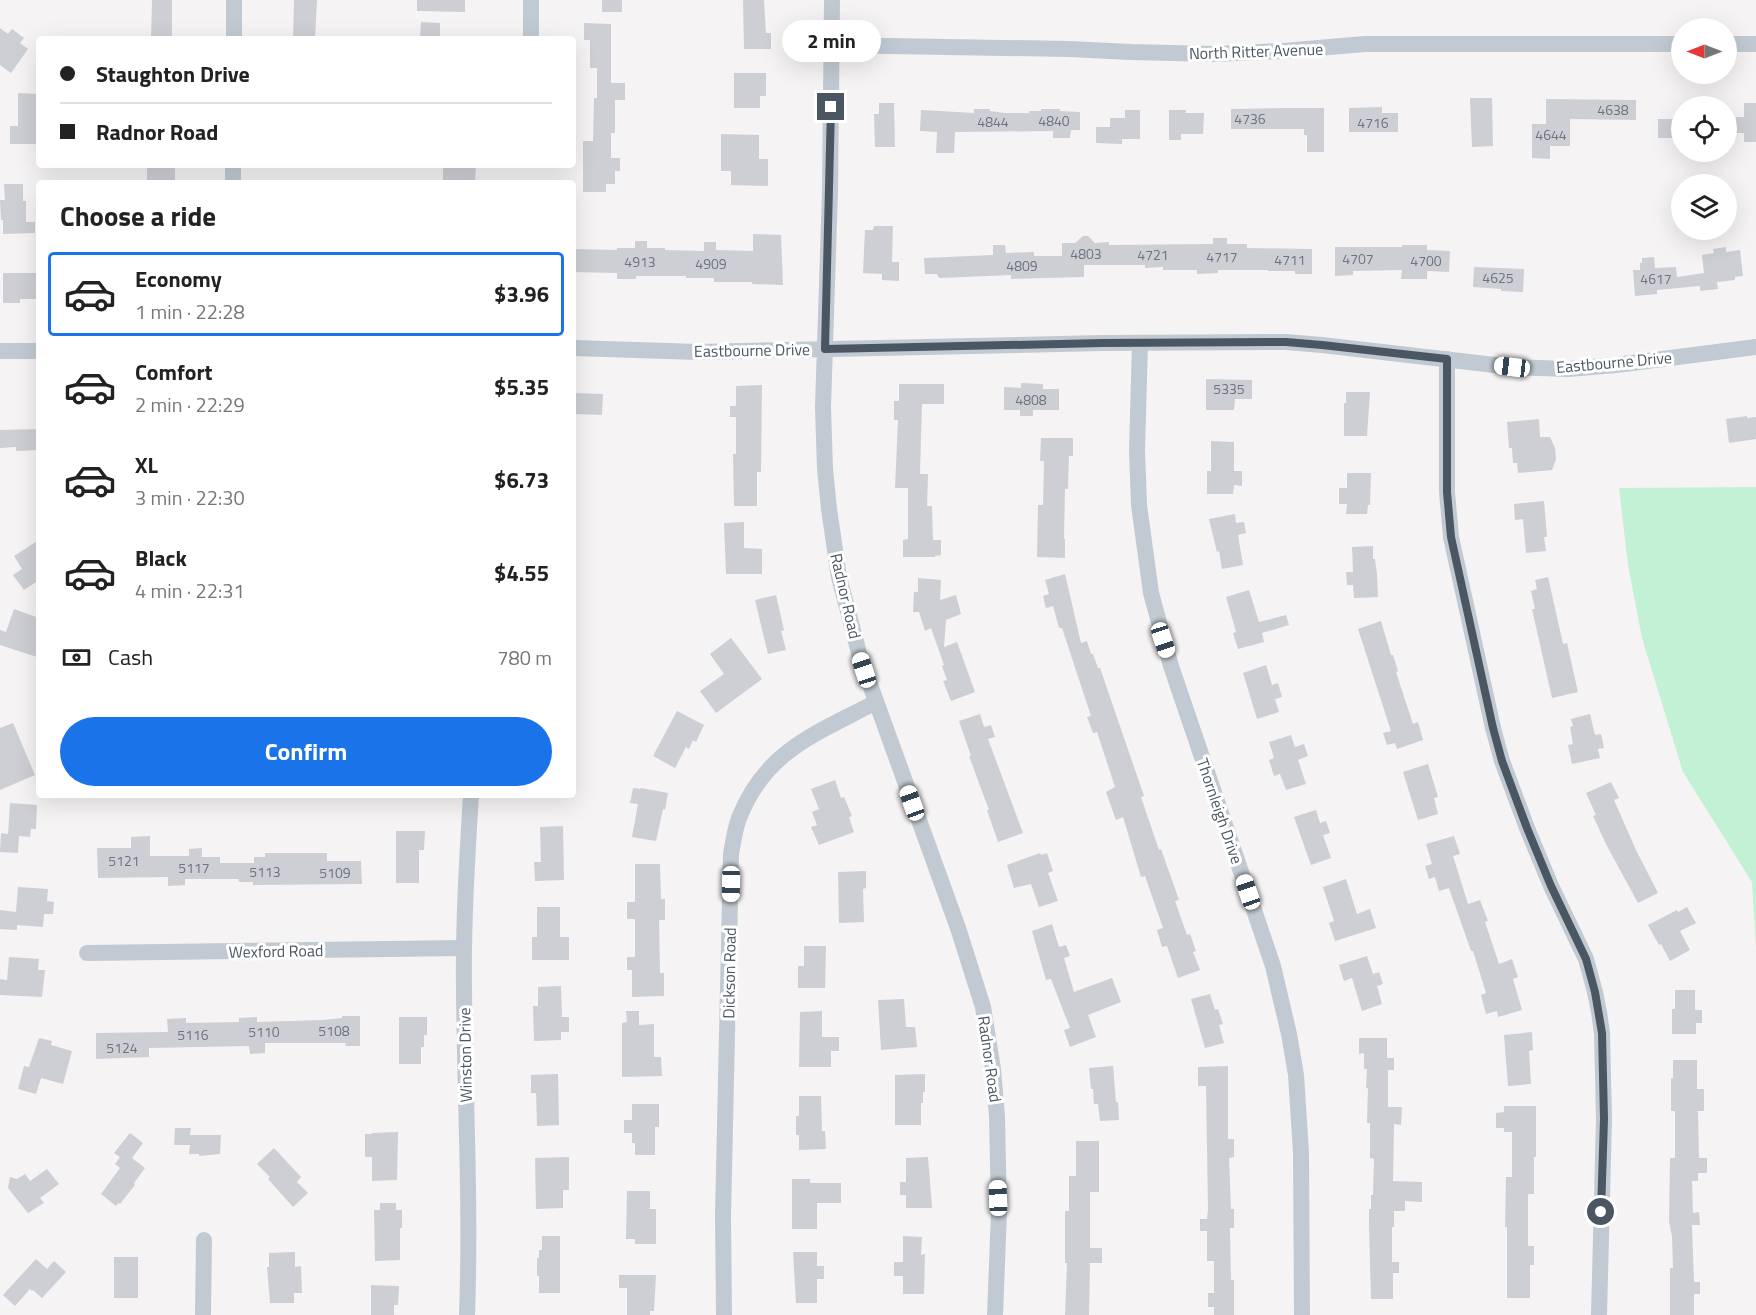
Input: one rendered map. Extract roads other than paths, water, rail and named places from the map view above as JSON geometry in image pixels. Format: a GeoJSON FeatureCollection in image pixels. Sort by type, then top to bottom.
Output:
{"type":"FeatureCollection","features":[{"type":"Feature","properties":{"kind":"street"},"geometry":{"type":"LineString","coordinates":[[234,0],[234,36]]}},
{"type":"Feature","properties":{"kind":"street"},"geometry":{"type":"LineString","coordinates":[[531,0],[531,36]]}},
{"type":"Feature","properties":{"kind":"street","name":"Radnor Road"},"geometry":{"type":"LineString","coordinates":[[832,0],[824,448],[829,509],[843,597],[860,657],[958,928],[983,1007],[993,1069],[997,1116],[999,1212],[995,1315]]}},
{"type":"Feature","properties":{"kind":"street","name":"North Ritter Avenue"},"geometry":{"type":"LineString","coordinates":[[831,45],[1057,48],[1214,54],[1365,44],[1671,44]]}},
{"type":"Feature","properties":{"kind":"street"},"geometry":{"type":"LineString","coordinates":[[1737,44],[1756,44]]}},
{"type":"Feature","properties":{"kind":"street","name":"Eastbourne Drive"},"geometry":{"type":"LineString","coordinates":[[576,348],[698,352],[1140,343],[1300,343],[1512,367],[1568,369],[1756,348]]}},
{"type":"Feature","properties":{"kind":"street","name":"Thornleigh Drive"},"geometry":{"type":"LineString","coordinates":[[1140,343],[1137,450],[1139,505],[1151,593],[1171,666],[1273,966],[1296,1075],[1301,1152],[1302,1315]]}},
{"type":"Feature","properties":{"kind":"street"},"geometry":{"type":"LineString","coordinates":[[0,351],[36,351]]}},
{"type":"Feature","properties":{"kind":"street"},"geometry":{"type":"LineString","coordinates":[[1447,359],[1447,492],[1451,537],[1493,728],[1502,761],[1527,828],[1551,886],[1586,959],[1602,1033],[1604,1119],[1599,1315]]}},
{"type":"Feature","properties":{"kind":"street","name":"Dickson Road"},"geometry":{"type":"LineString","coordinates":[[724,1315],[723,1216],[731,854],[738,819],[754,787],[779,758],[806,739],[876,702]]}},
{"type":"Feature","properties":{"kind":"street","name":"Winston Drive"},"geometry":{"type":"LineString","coordinates":[[467,1315],[468,1161],[464,901],[471,798]]}},
{"type":"Feature","properties":{"kind":"street","name":"Wexford Road"},"geometry":{"type":"LineString","coordinates":[[87,953],[464,948]]}},
{"type":"Feature","properties":{"kind":"street"},"geometry":{"type":"LineString","coordinates":[[203,1315],[204,1240]]}}]}
